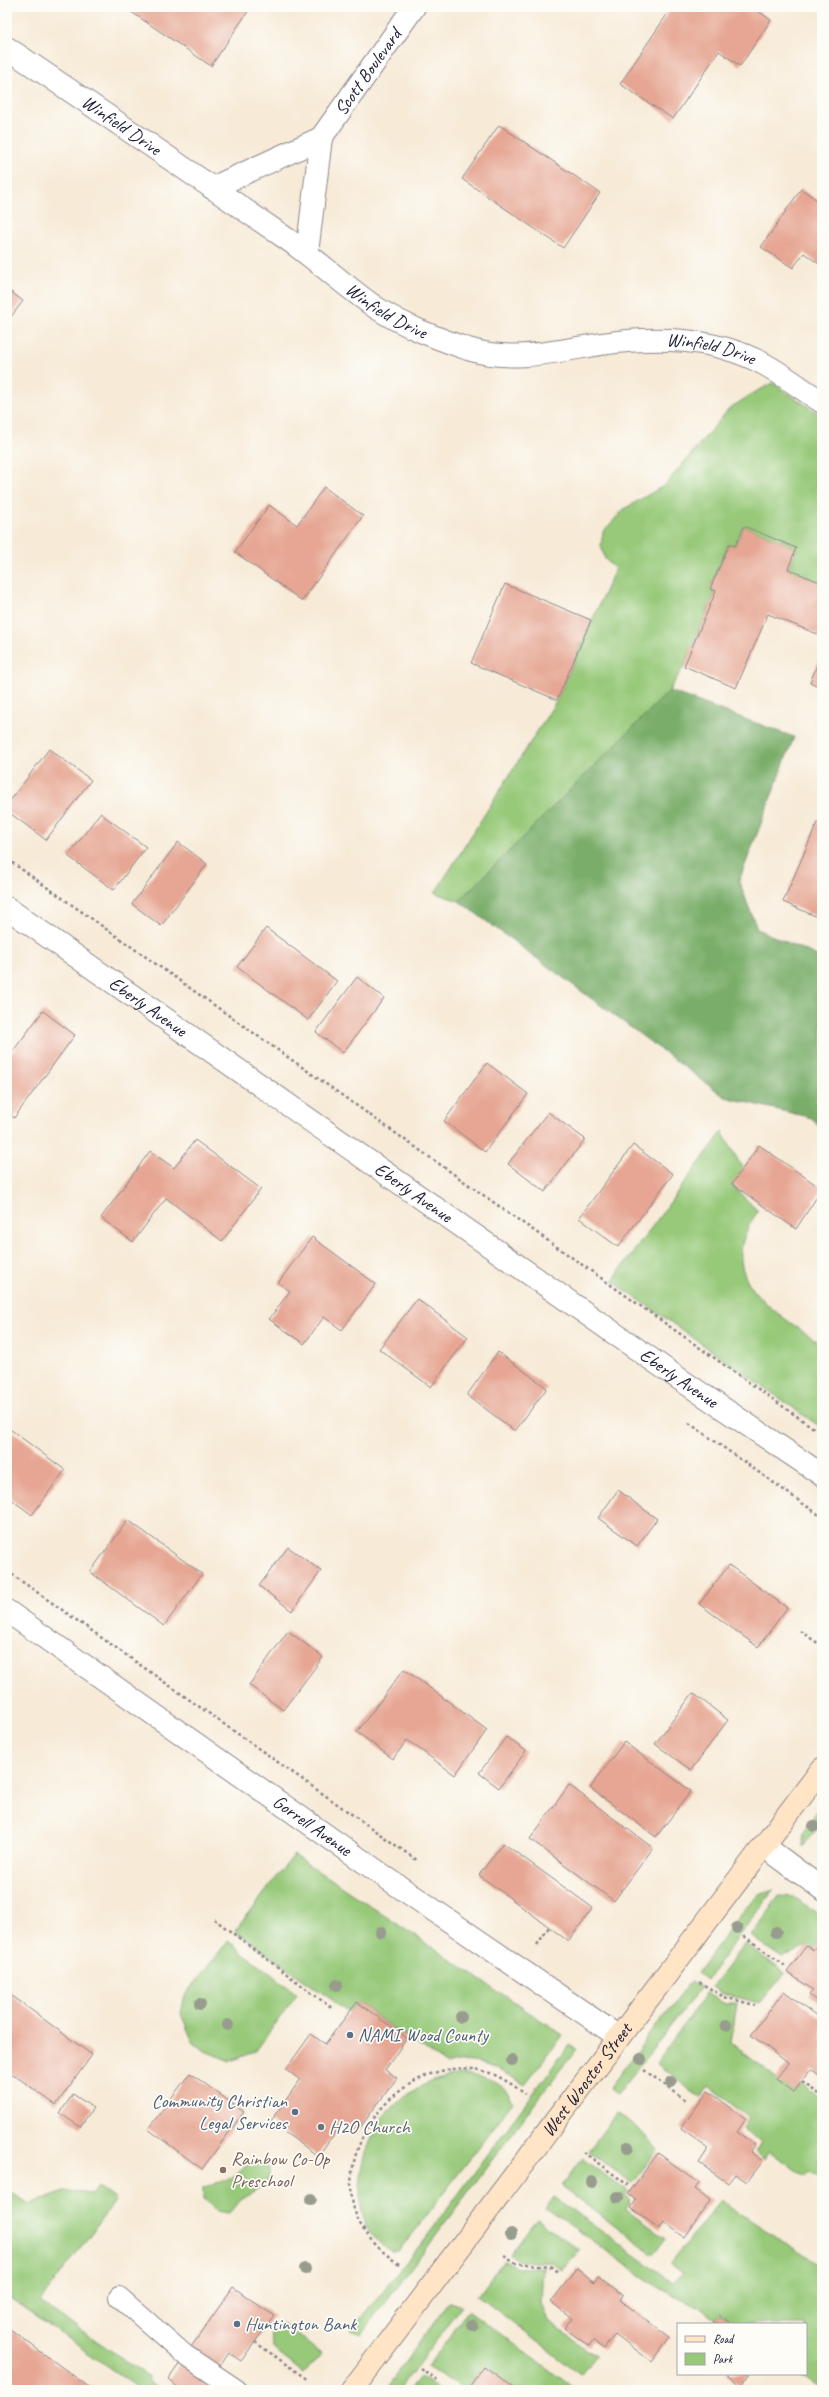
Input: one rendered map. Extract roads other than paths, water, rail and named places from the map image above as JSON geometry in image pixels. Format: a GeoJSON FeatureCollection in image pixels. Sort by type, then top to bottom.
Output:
{"type":"FeatureCollection","features":[{"type":"Feature","properties":{"kind":"main road","name":"West Wooster Street"},"geometry":{"type":"LineString","coordinates":[[352,2390],[822,1769]]}},
{"type":"Feature","properties":{"kind":"street","name":"Scott Boulevard"},"geometry":{"type":"LineString","coordinates":[[307,253],[321,138],[414,7]]}},
{"type":"Feature","properties":{"kind":"street","name":"Winfield Drive"},"geometry":{"type":"LineString","coordinates":[[7,48],[307,253],[376,307],[422,333],[471,350],[523,356],[550,354],[602,344],[665,338],[691,340],[716,345],[764,364],[822,402]]}},
{"type":"Feature","properties":{"kind":"street","name":"Scott Boulevard"},"geometry":{"type":"LineString","coordinates":[[212,188],[321,138]]}},
{"type":"Feature","properties":{"kind":"street","name":"Eberly Avenue"},"geometry":{"type":"LineString","coordinates":[[7,908],[681,1380],[822,1475]]}},
{"type":"Feature","properties":{"kind":"street","name":"Gorrell Avenue"},"geometry":{"type":"LineString","coordinates":[[7,1611],[391,1881],[619,2037]]}},
{"type":"Feature","properties":{"kind":"street"},"geometry":{"type":"LineString","coordinates":[[764,1846],[822,1889]]}},
{"type":"Feature","properties":{"kind":"lane"},"geometry":{"type":"LineString","coordinates":[[119,2297],[185,2354],[237,2390]]}},
{"type":"Feature","properties":{"kind":"place","name":"NAMI Wood County"},"geometry":{"type":"Point","coordinates":[350,2035]}},
{"type":"Feature","properties":{"kind":"place","name":"Community Christian Legal Services"},"geometry":{"type":"Point","coordinates":[295,2112]}},
{"type":"Feature","properties":{"kind":"place","name":"H2O Church"},"geometry":{"type":"Point","coordinates":[321,2127]}},
{"type":"Feature","properties":{"kind":"place","name":"Rainbow Co-Op Preschool"},"geometry":{"type":"Point","coordinates":[223,2170]}},
{"type":"Feature","properties":{"kind":"place","name":"Huntington Bank"},"geometry":{"type":"Point","coordinates":[237,2324]}}]}
